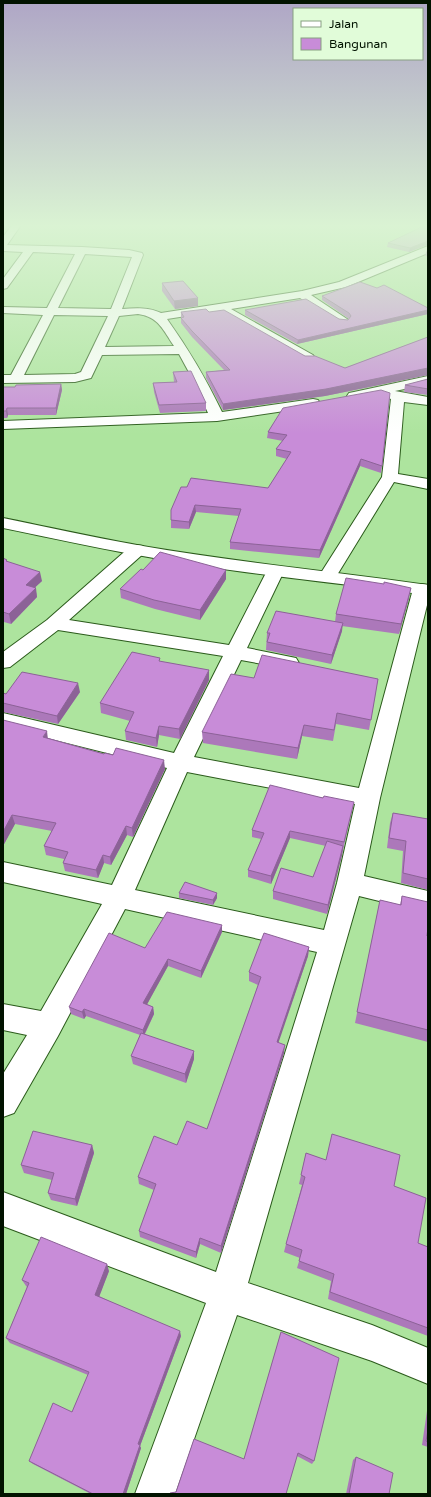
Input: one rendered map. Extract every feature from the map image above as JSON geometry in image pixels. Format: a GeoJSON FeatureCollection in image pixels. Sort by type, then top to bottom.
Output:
{"type":"FeatureCollection","features":[{"type":"Feature","properties":{"kind":"street"},"geometry":{"type":"LineString","coordinates":[[9,380],[52,310],[60,295]]}},
{"type":"Feature","properties":{"kind":"street"},"geometry":{"type":"LineString","coordinates":[[9,380],[82,377],[86,375],[122,295]]}},
{"type":"Feature","properties":{"kind":"street"},"geometry":{"type":"LineString","coordinates":[[159,317],[297,295]]}},
{"type":"Feature","properties":{"kind":"street"},"geometry":{"type":"LineString","coordinates":[[303,295],[343,321]]}},
{"type":"Feature","properties":{"kind":"street"},"geometry":{"type":"LineString","coordinates":[[219,307],[308,358]]}},
{"type":"Feature","properties":{"kind":"street"},"geometry":{"type":"LineString","coordinates":[[3,310],[52,310],[115,313],[138,311],[152,313],[159,317],[183,350],[198,376],[216,417]]}},
{"type":"Feature","properties":{"kind":"street"},"geometry":{"type":"LineString","coordinates":[[98,351],[183,350]]}},
{"type":"Feature","properties":{"kind":"street"},"geometry":{"type":"LineString","coordinates":[[342,398],[428,380]]}},
{"type":"Feature","properties":{"kind":"street"},"geometry":{"type":"LineString","coordinates":[[381,391],[398,397],[428,401]]}},
{"type":"Feature","properties":{"kind":"street"},"geometry":{"type":"LineString","coordinates":[[328,576],[390,477],[398,397]]}},
{"type":"Feature","properties":{"kind":"street"},"geometry":{"type":"LineString","coordinates":[[3,425],[216,417],[281,409],[327,401]]}},
{"type":"Feature","properties":{"kind":"street"},"geometry":{"type":"LineString","coordinates":[[390,477],[428,484]]}},
{"type":"Feature","properties":{"kind":"street"},"geometry":{"type":"LineString","coordinates":[[3,523],[137,550],[275,571],[328,576],[425,589],[390,684],[350,883],[333,944],[227,1294],[155,1494]]}},
{"type":"Feature","properties":{"kind":"street"},"geometry":{"type":"LineString","coordinates":[[3,662],[54,624],[137,550]]}},
{"type":"Feature","properties":{"kind":"street"},"geometry":{"type":"LineString","coordinates":[[3,1102],[48,1026],[119,897],[180,762],[275,571]]}},
{"type":"Feature","properties":{"kind":"street"},"geometry":{"type":"LineString","coordinates":[[54,624],[235,652],[304,667]]}},
{"type":"Feature","properties":{"kind":"street"},"geometry":{"type":"LineString","coordinates":[[3,720],[180,762],[368,798]]}},
{"type":"Feature","properties":{"kind":"street"},"geometry":{"type":"LineString","coordinates":[[3,872],[333,944]]}},
{"type":"Feature","properties":{"kind":"street"},"geometry":{"type":"LineString","coordinates":[[350,883],[428,902]]}},
{"type":"Feature","properties":{"kind":"street"},"geometry":{"type":"LineString","coordinates":[[3,1017],[48,1026]]}},
{"type":"Feature","properties":{"kind":"street"},"geometry":{"type":"LineString","coordinates":[[3,1209],[227,1294],[372,1342],[428,1366]]}},
{"type":"Feature","properties":{"kind":"building"},"geometry":{"type":"Polygon","coordinates":[[[170,295],[195,295],[198,298],[174,301],[170,295]]]}},
{"type":"Feature","properties":{"kind":"building"},"geometry":{"type":"Polygon","coordinates":[[[403,295],[428,308],[428,310],[298,340],[245,310],[306,299],[339,319],[348,320],[351,316],[349,313],[322,296],[403,295]]]}},
{"type":"Feature","properties":{"kind":"building"},"geometry":{"type":"Polygon","coordinates":[[[206,309],[209,312],[224,310],[305,356],[315,356],[345,368],[428,337],[428,368],[326,389],[223,404],[206,372],[230,370],[181,318],[184,317],[181,312],[206,309]]]}},
{"type":"Feature","properties":{"kind":"building"},"geometry":{"type":"Polygon","coordinates":[[[191,371],[206,403],[159,405],[153,383],[177,382],[173,372],[191,371]]]}},
{"type":"Feature","properties":{"kind":"building"},"geometry":{"type":"Polygon","coordinates":[[[428,379],[428,389],[405,385],[428,379]]]}},
{"type":"Feature","properties":{"kind":"building"},"geometry":{"type":"Polygon","coordinates":[[[61,384],[56,408],[7,408],[6,411],[3,411],[3,387],[15,387],[16,385],[61,384]]]}},
{"type":"Feature","properties":{"kind":"building"},"geometry":{"type":"Polygon","coordinates":[[[381,390],[390,393],[382,466],[361,459],[320,550],[230,542],[241,509],[195,505],[189,522],[171,520],[171,510],[181,487],[187,487],[191,478],[268,488],[291,452],[276,449],[287,435],[268,432],[283,408],[381,390]]]}},
{"type":"Feature","properties":{"kind":"building"},"geometry":{"type":"Polygon","coordinates":[[[160,552],[226,570],[200,610],[154,600],[120,589],[141,569],[143,570],[160,552]]]}},
{"type":"Feature","properties":{"kind":"building"},"geometry":{"type":"Polygon","coordinates":[[[3,558],[7,560],[6,561],[40,572],[26,585],[36,588],[9,614],[3,612],[3,558]]]}},
{"type":"Feature","properties":{"kind":"building"},"geometry":{"type":"Polygon","coordinates":[[[346,578],[384,584],[384,582],[411,588],[401,624],[336,614],[346,578]]]}},
{"type":"Feature","properties":{"kind":"building"},"geometry":{"type":"Polygon","coordinates":[[[276,611],[343,623],[332,655],[267,642],[270,633],[267,633],[276,611]]]}},
{"type":"Feature","properties":{"kind":"building"},"geometry":{"type":"Polygon","coordinates":[[[132,652],[160,658],[159,661],[209,670],[179,729],[159,726],[156,738],[125,731],[134,712],[100,703],[132,652]]]}},
{"type":"Feature","properties":{"kind":"building"},"geometry":{"type":"Polygon","coordinates":[[[262,655],[378,679],[371,720],[337,713],[334,730],[304,725],[298,748],[202,732],[231,674],[254,678],[262,655]]]}},
{"type":"Feature","properties":{"kind":"building"},"geometry":{"type":"Polygon","coordinates":[[[22,672],[78,683],[57,716],[3,703],[3,693],[6,694],[22,672]]]}},
{"type":"Feature","properties":{"kind":"building"},"geometry":{"type":"Polygon","coordinates":[[[3,720],[47,731],[43,737],[104,754],[113,755],[116,748],[164,760],[132,828],[126,826],[110,857],[103,855],[96,870],[63,863],[68,852],[44,846],[56,823],[12,815],[3,832],[3,720]]]}},
{"type":"Feature","properties":{"kind":"building"},"geometry":{"type":"Polygon","coordinates":[[[270,785],[323,798],[324,796],[354,802],[344,842],[290,831],[271,876],[248,870],[264,833],[252,830],[270,785]]]}},
{"type":"Feature","properties":{"kind":"building"},"geometry":{"type":"Polygon","coordinates":[[[393,813],[428,819],[428,879],[403,873],[406,841],[389,838],[393,813]]]}},
{"type":"Feature","properties":{"kind":"building"},"geometry":{"type":"Polygon","coordinates":[[[327,841],[343,846],[328,905],[273,891],[281,868],[313,877],[327,841]]]}},
{"type":"Feature","properties":{"kind":"building"},"geometry":{"type":"Polygon","coordinates":[[[185,882],[217,893],[213,900],[179,893],[185,882]]]}},
{"type":"Feature","properties":{"kind":"building"},"geometry":{"type":"Polygon","coordinates":[[[402,896],[428,902],[428,1030],[357,1012],[380,900],[401,905],[402,896]]]}},
{"type":"Feature","properties":{"kind":"building"},"geometry":{"type":"Polygon","coordinates":[[[167,912],[222,925],[201,971],[168,959],[143,1003],[153,1007],[143,1030],[84,1009],[82,1012],[69,1007],[109,933],[145,948],[167,912]]]}},
{"type":"Feature","properties":{"kind":"building"},"geometry":{"type":"Polygon","coordinates":[[[264,933],[309,947],[277,1042],[285,1045],[221,1246],[200,1238],[196,1252],[139,1231],[156,1184],[138,1177],[154,1136],[177,1145],[187,1121],[207,1129],[261,977],[249,972],[264,933]]]}},
{"type":"Feature","properties":{"kind":"building"},"geometry":{"type":"Polygon","coordinates":[[[141,1033],[194,1051],[185,1074],[131,1056],[141,1033]]]}},
{"type":"Feature","properties":{"kind":"building"},"geometry":{"type":"Polygon","coordinates":[[[33,1131],[92,1145],[75,1199],[48,1193],[54,1173],[21,1165],[33,1131]]]}},
{"type":"Feature","properties":{"kind":"building"},"geometry":{"type":"Polygon","coordinates":[[[332,1134],[400,1155],[394,1186],[426,1198],[418,1243],[428,1247],[428,1328],[330,1292],[334,1274],[299,1261],[302,1250],[286,1244],[305,1177],[301,1175],[306,1153],[326,1160],[332,1134]]]}},
{"type":"Feature","properties":{"kind":"building"},"geometry":{"type":"Polygon","coordinates":[[[41,1237],[107,1264],[95,1295],[180,1331],[138,1444],[140,1445],[123,1494],[93,1494],[29,1461],[53,1403],[72,1412],[89,1372],[6,1338],[29,1283],[22,1280],[41,1237]]]}},
{"type":"Feature","properties":{"kind":"building"},"geometry":{"type":"Polygon","coordinates":[[[281,1332],[339,1358],[314,1461],[298,1453],[286,1494],[170,1494],[176,1492],[194,1439],[244,1459],[281,1332]]]}},
{"type":"Feature","properties":{"kind":"building"},"geometry":{"type":"Polygon","coordinates":[[[428,1430],[428,1442],[426,1441],[428,1430]]]}},
{"type":"Feature","properties":{"kind":"building"},"geometry":{"type":"Polygon","coordinates":[[[356,1457],[393,1473],[389,1494],[349,1494],[356,1457]]]}}]}
